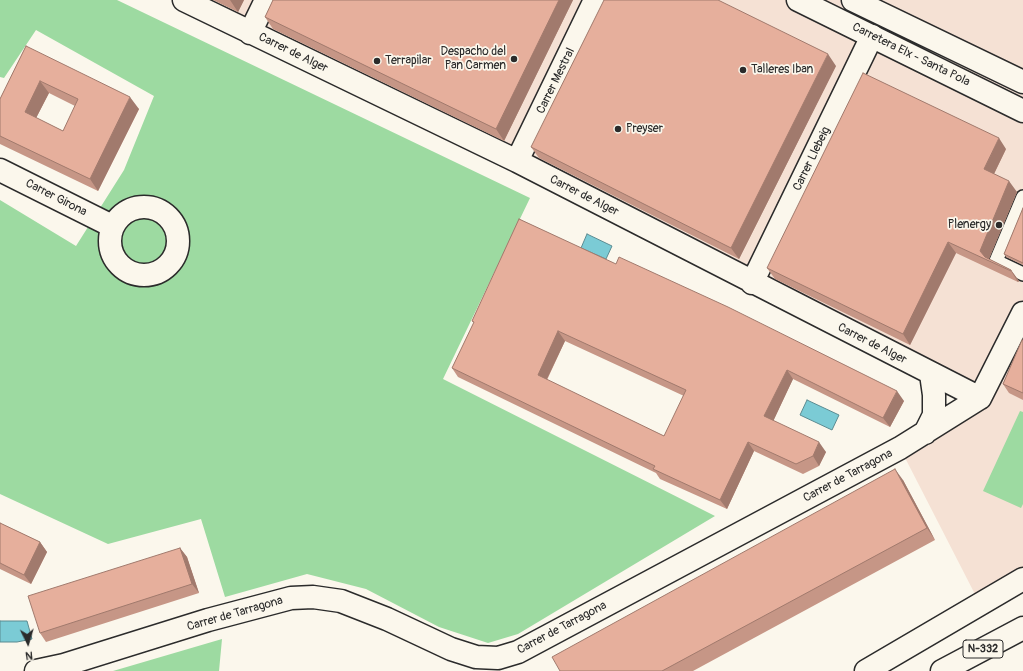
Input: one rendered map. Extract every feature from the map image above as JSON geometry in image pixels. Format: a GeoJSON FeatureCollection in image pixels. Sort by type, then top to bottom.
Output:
{"type":"FeatureCollection","features":[{"type":"Feature","properties":{"kind":"main road","name":"Carrer de Alger"},"geometry":{"type":"LineString","coordinates":[[184,0],[517,161],[752,283],[980,398]]}},
{"type":"Feature","properties":{"kind":"main road"},"geometry":{"type":"LineString","coordinates":[[250,33],[266,0]]}},
{"type":"Feature","properties":{"kind":"main road","name":"Carrer Mestral"},"geometry":{"type":"LineString","coordinates":[[517,161],[595,0]]}},
{"type":"Feature","properties":{"kind":"main road","name":"Carretera Elx - Santa Pola"},"geometry":{"type":"LineString","coordinates":[[798,0],[1023,111]]}},
{"type":"Feature","properties":{"kind":"main road","name":"Carretera Elx - Santa Pola"},"geometry":{"type":"LineString","coordinates":[[853,0],[1023,82]]}},
{"type":"Feature","properties":{"kind":"main road","name":"Carrer Llebeig"},"geometry":{"type":"LineString","coordinates":[[752,283],[872,36]]}},
{"type":"Feature","properties":{"kind":"main road","name":"Carrer Girona"},"geometry":{"type":"LineString","coordinates":[[0,170],[112,226]]}},
{"type":"Feature","properties":{"kind":"main road"},"geometry":{"type":"LineString","coordinates":[[980,398],[1023,313]]}},
{"type":"Feature","properties":{"kind":"main road"},"geometry":{"type":"LineString","coordinates":[[925,433],[934,415],[934,395],[931,374]]}},
{"type":"Feature","properties":{"kind":"main road","name":"Carrer de Tarragona"},"geometry":{"type":"LineString","coordinates":[[36,671],[64,665],[208,620],[262,605],[291,598],[306,597],[340,600],[387,619],[451,649],[476,657],[498,658],[518,652],[900,448],[980,398]]}},
{"type":"Feature","properties":{"kind":"main road"},"geometry":{"type":"LineString","coordinates":[[866,671],[1023,579]]}},
{"type":"Feature","properties":{"kind":"main road","name":"N-332"},"geometry":{"type":"LineString","coordinates":[[942,671],[1023,628]]}},
{"type":"Feature","properties":{"kind":"lane"},"geometry":{"type":"LineString","coordinates":[[1023,197],[996,261],[1023,274]]}},
{"type":"Feature","properties":{"kind":"shaded area"},"geometry":{"type":"Polygon","coordinates":[[[184,0],[1023,0],[1023,579],[980,604],[900,448],[979,399],[184,0]]]}},
{"type":"Feature","properties":{"kind":"green space"},"geometry":{"type":"Polygon","coordinates":[[[0,0],[117,0],[530,198],[443,379],[715,516],[518,634],[488,643],[439,627],[366,589],[307,574],[225,597],[201,519],[108,544],[0,494],[0,200],[76,246],[124,170],[154,96],[36,30],[4,78],[0,77],[0,0]]]}},
{"type":"Feature","properties":{"kind":"green space"},"geometry":{"type":"Polygon","coordinates":[[[1020,411],[1023,412],[1023,504],[1021,508],[983,491],[1020,411]]]}},
{"type":"Feature","properties":{"kind":"green space"},"geometry":{"type":"Polygon","coordinates":[[[222,639],[219,671],[113,671],[222,639]]]}},
{"type":"Feature","properties":{"kind":"water"},"geometry":{"type":"Polygon","coordinates":[[[587,234],[612,246],[606,259],[581,248],[587,234]]]}},
{"type":"Feature","properties":{"kind":"water"},"geometry":{"type":"Polygon","coordinates":[[[807,400],[839,415],[832,430],[800,415],[807,400]]]}},
{"type":"Feature","properties":{"kind":"water"},"geometry":{"type":"Polygon","coordinates":[[[0,621],[27,621],[32,639],[17,642],[0,642],[0,621]]]}},
{"type":"Feature","properties":{"kind":"building"},"geometry":{"type":"Polygon","coordinates":[[[273,0],[559,0],[496,129],[265,17],[273,0]]]}},
{"type":"Feature","properties":{"kind":"building"},"geometry":{"type":"Polygon","coordinates":[[[604,0],[718,0],[828,54],[731,248],[531,147],[604,0]]]}},
{"type":"Feature","properties":{"kind":"building"},"geometry":{"type":"Polygon","coordinates":[[[26,46],[130,97],[90,179],[0,136],[0,99],[26,46]],[[40,81],[25,112],[63,131],[78,99],[40,81]]]}},
{"type":"Feature","properties":{"kind":"building"},"geometry":{"type":"Polygon","coordinates":[[[863,73],[999,138],[984,169],[1009,181],[980,251],[985,257],[1011,271],[948,242],[903,334],[767,268],[863,73]]]}},
{"type":"Feature","properties":{"kind":"building"},"geometry":{"type":"Polygon","coordinates":[[[1023,208],[1023,263],[1004,254],[1023,208]]]}},
{"type":"Feature","properties":{"kind":"building"},"geometry":{"type":"Polygon","coordinates":[[[519,219],[616,264],[619,257],[728,307],[897,391],[883,418],[787,370],[764,416],[819,442],[813,456],[796,464],[748,442],[720,500],[653,469],[655,466],[452,368],[474,322],[472,321],[519,219]],[[558,331],[538,375],[664,436],[686,390],[558,331]]]}},
{"type":"Feature","properties":{"kind":"building"},"geometry":{"type":"Polygon","coordinates":[[[1023,340],[1023,393],[1003,384],[1023,340]]]}},
{"type":"Feature","properties":{"kind":"building"},"geometry":{"type":"Polygon","coordinates":[[[895,469],[927,528],[662,671],[560,671],[552,657],[895,469]]]}},
{"type":"Feature","properties":{"kind":"building"},"geometry":{"type":"Polygon","coordinates":[[[0,523],[40,542],[24,575],[0,563],[0,523]]]}},
{"type":"Feature","properties":{"kind":"building"},"geometry":{"type":"Polygon","coordinates":[[[180,548],[192,584],[40,633],[28,596],[180,548]]]}},
{"type":"Feature","properties":{"kind":"place","name":"Despacho del Pan Carmen"},"geometry":{"type":"Point","coordinates":[514,59]}},
{"type":"Feature","properties":{"kind":"place","name":"Terrapilar"},"geometry":{"type":"Point","coordinates":[377,61]}},
{"type":"Feature","properties":{"kind":"place","name":"Talleres Iban"},"geometry":{"type":"Point","coordinates":[743,70]}},
{"type":"Feature","properties":{"kind":"place","name":"Preyser"},"geometry":{"type":"Point","coordinates":[618,129]}},
{"type":"Feature","properties":{"kind":"place","name":"Plenergy"},"geometry":{"type":"Point","coordinates":[999,225]}}]}
